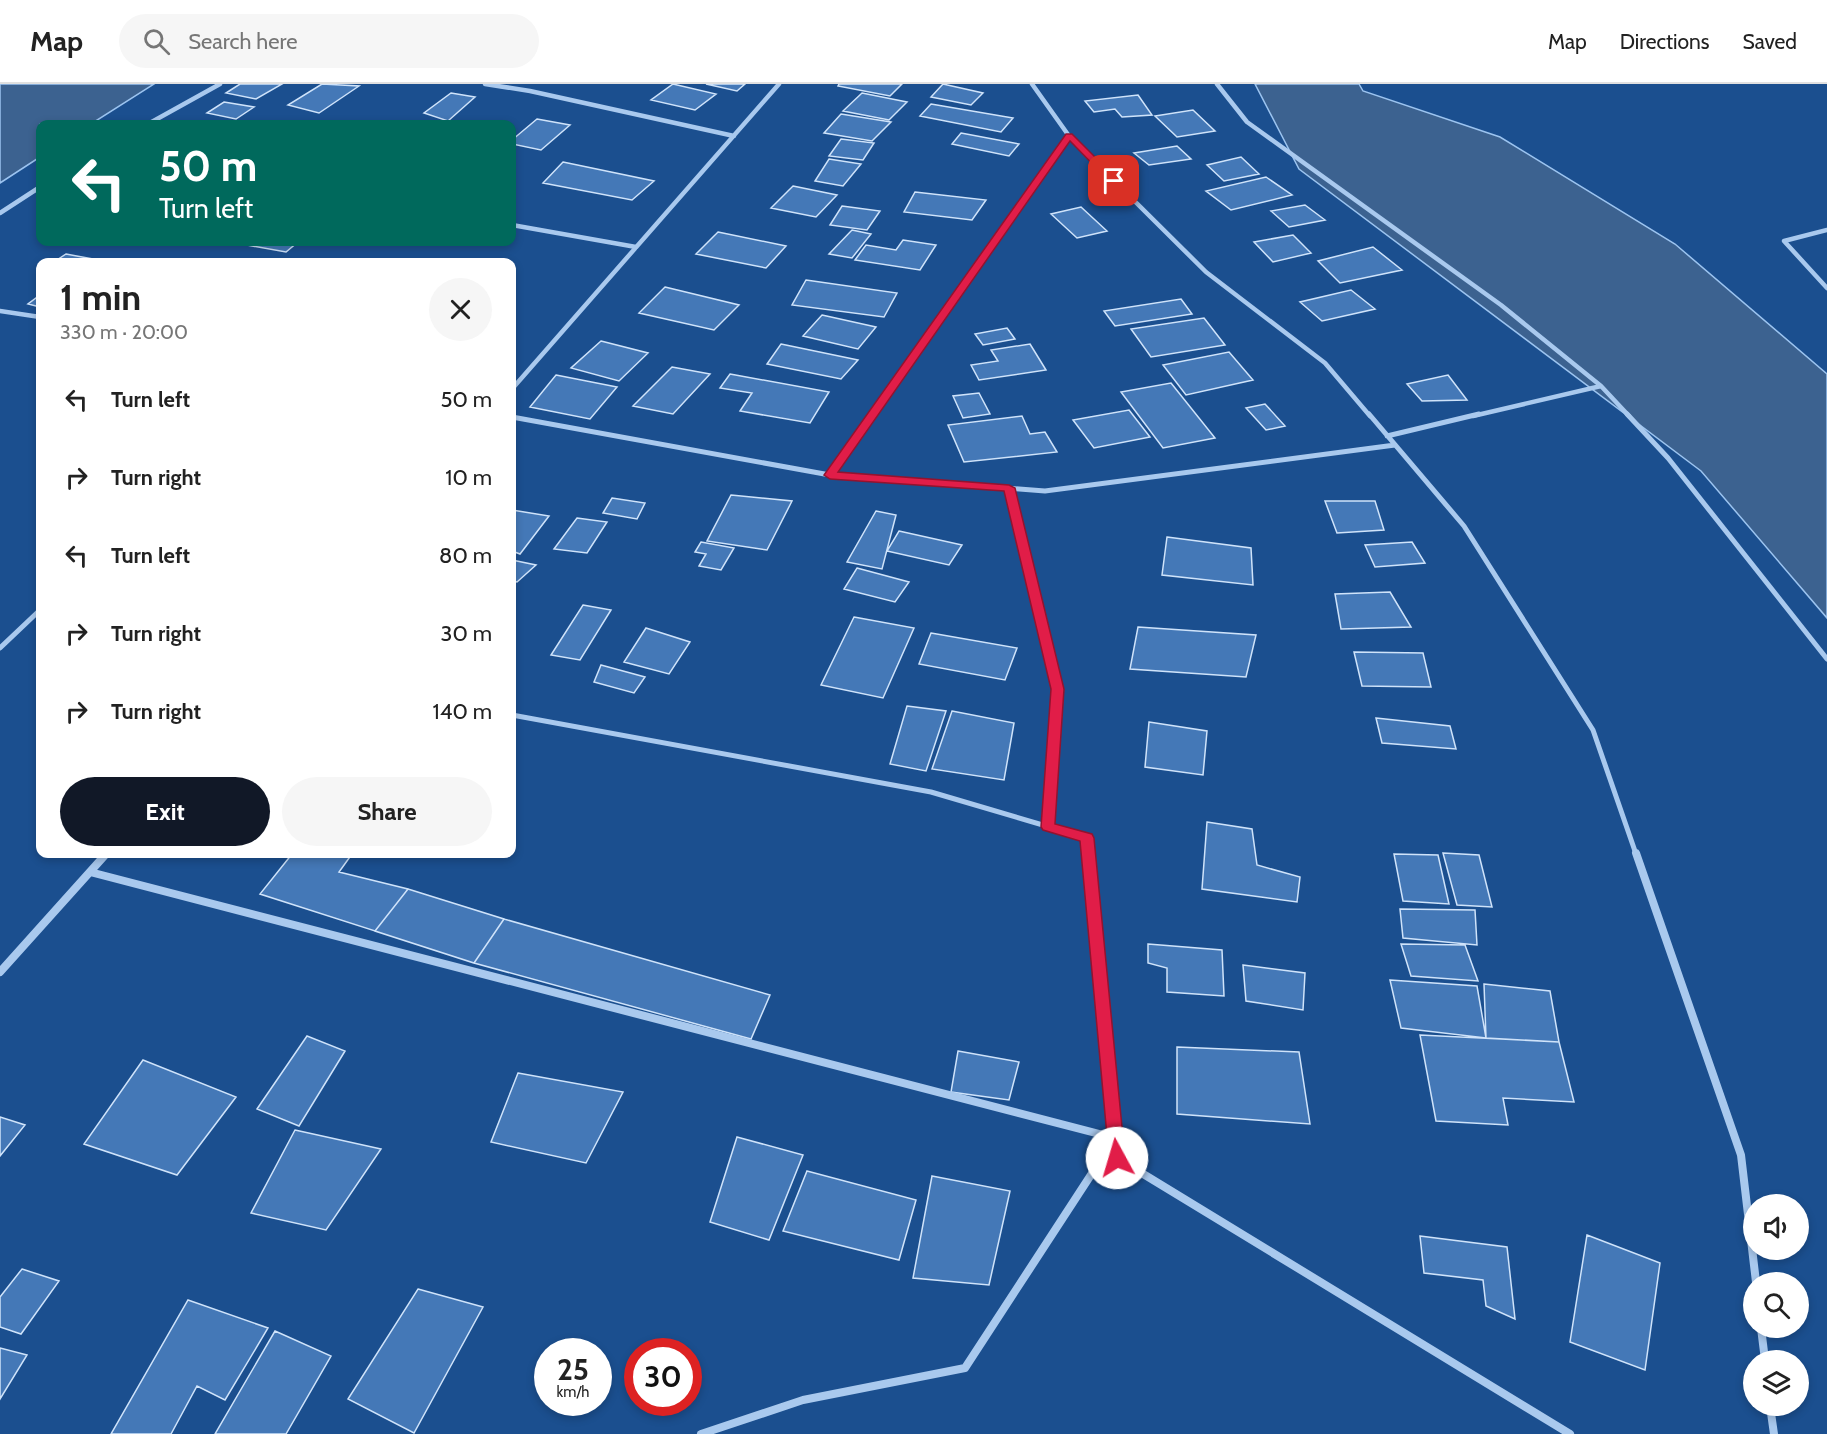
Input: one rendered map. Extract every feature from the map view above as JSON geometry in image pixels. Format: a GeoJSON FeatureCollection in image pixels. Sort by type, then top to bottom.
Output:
{"type":"FeatureCollection","features":[{"type":"Feature","properties":{"kind":"street"},"geometry":{"type":"LineString","coordinates":[[155,120],[220,84]]}},
{"type":"Feature","properties":{"kind":"street"},"geometry":{"type":"LineString","coordinates":[[485,84],[530,91],[734,136]]}},
{"type":"Feature","properties":{"kind":"street"},"geometry":{"type":"LineString","coordinates":[[516,384],[778,84]]}},
{"type":"Feature","properties":{"kind":"street"},"geometry":{"type":"LineString","coordinates":[[1032,84],[1069,136],[1206,272],[1325,363],[1464,526],[1593,730],[1741,1155],[1755,1272]]}},
{"type":"Feature","properties":{"kind":"street"},"geometry":{"type":"LineString","coordinates":[[1217,84],[1247,122],[1501,305],[1601,386],[1668,458],[1827,659]]}},
{"type":"Feature","properties":{"kind":"street"},"geometry":{"type":"LineString","coordinates":[[830,475],[1069,136]]}},
{"type":"Feature","properties":{"kind":"street"},"geometry":{"type":"LineString","coordinates":[[0,213],[36,190]]}},
{"type":"Feature","properties":{"kind":"street"},"geometry":{"type":"LineString","coordinates":[[516,226],[636,247]]}},
{"type":"Feature","properties":{"kind":"street"},"geometry":{"type":"LineString","coordinates":[[1827,230],[1784,241],[1827,288]]}},
{"type":"Feature","properties":{"kind":"street"},"geometry":{"type":"LineString","coordinates":[[0,310],[36,316]]}},
{"type":"Feature","properties":{"kind":"street"},"geometry":{"type":"LineString","coordinates":[[1388,436],[1601,386]]}},
{"type":"Feature","properties":{"kind":"street"},"geometry":{"type":"LineString","coordinates":[[516,418],[830,475],[1045,490],[1395,445]]}},
{"type":"Feature","properties":{"kind":"street"},"geometry":{"type":"LineString","coordinates":[[1009,488],[1058,689],[1048,827]]}},
{"type":"Feature","properties":{"kind":"street"},"geometry":{"type":"LineString","coordinates":[[0,648],[36,614]]}},
{"type":"Feature","properties":{"kind":"street"},"geometry":{"type":"LineString","coordinates":[[516,716],[931,792],[1087,838],[1117,1158],[1570,1434]]}},
{"type":"Feature","properties":{"kind":"street"},"geometry":{"type":"LineString","coordinates":[[0,972],[102,858]]}},
{"type":"Feature","properties":{"kind":"street"},"geometry":{"type":"LineString","coordinates":[[90,872],[1115,1138]]}},
{"type":"Feature","properties":{"kind":"street"},"geometry":{"type":"LineString","coordinates":[[701,1434],[803,1400],[965,1368],[1115,1138]]}},
{"type":"Feature","properties":{"kind":"street"},"geometry":{"type":"LineString","coordinates":[[1771,1416],[1774,1434]]}},
{"type":"Feature","properties":{"kind":"water"},"geometry":{"type":"Polygon","coordinates":[[[0,84],[154,84],[97,120],[36,120],[36,160],[0,183],[0,84]]]}},
{"type":"Feature","properties":{"kind":"water"},"geometry":{"type":"Polygon","coordinates":[[[1255,84],[1359,84],[1363,91],[1500,137],[1675,244],[1827,374],[1827,618],[1701,471],[1299,169],[1255,84]]]}},
{"type":"Feature","properties":{"kind":"building"},"geometry":{"type":"Polygon","coordinates":[[[240,84],[282,84],[256,99],[226,93],[240,84]]]}},
{"type":"Feature","properties":{"kind":"building"},"geometry":{"type":"Polygon","coordinates":[[[322,84],[359,86],[319,113],[288,105],[322,84]]]}},
{"type":"Feature","properties":{"kind":"building"},"geometry":{"type":"Polygon","coordinates":[[[673,84],[716,94],[695,110],[651,100],[673,84]]]}},
{"type":"Feature","properties":{"kind":"building"},"geometry":{"type":"Polygon","coordinates":[[[706,84],[745,84],[737,91],[706,84]]]}},
{"type":"Feature","properties":{"kind":"building"},"geometry":{"type":"Polygon","coordinates":[[[839,84],[902,84],[890,96],[838,86],[839,84]]]}},
{"type":"Feature","properties":{"kind":"building"},"geometry":{"type":"Polygon","coordinates":[[[943,84],[983,93],[971,105],[931,97],[943,84]]]}},
{"type":"Feature","properties":{"kind":"building"},"geometry":{"type":"Polygon","coordinates":[[[451,93],[475,97],[449,120],[424,113],[451,93]]]}},
{"type":"Feature","properties":{"kind":"building"},"geometry":{"type":"Polygon","coordinates":[[[862,93],[907,102],[889,120],[843,111],[862,93]]]}},
{"type":"Feature","properties":{"kind":"building"},"geometry":{"type":"Polygon","coordinates":[[[1138,95],[1152,115],[1122,117],[1115,109],[1094,112],[1085,101],[1138,95]]]}},
{"type":"Feature","properties":{"kind":"building"},"geometry":{"type":"Polygon","coordinates":[[[224,102],[254,107],[236,119],[207,113],[224,102]]]}},
{"type":"Feature","properties":{"kind":"building"},"geometry":{"type":"Polygon","coordinates":[[[931,104],[1013,118],[1001,132],[920,116],[931,104]]]}},
{"type":"Feature","properties":{"kind":"building"},"geometry":{"type":"Polygon","coordinates":[[[1193,110],[1215,131],[1177,137],[1155,116],[1193,110]]]}},
{"type":"Feature","properties":{"kind":"building"},"geometry":{"type":"Polygon","coordinates":[[[841,114],[891,122],[872,141],[824,133],[841,114]]]}},
{"type":"Feature","properties":{"kind":"building"},"geometry":{"type":"Polygon","coordinates":[[[537,119],[570,125],[541,150],[516,145],[516,137],[537,119]]]}},
{"type":"Feature","properties":{"kind":"building"},"geometry":{"type":"Polygon","coordinates":[[[961,133],[1019,144],[1009,156],[952,144],[961,133]]]}},
{"type":"Feature","properties":{"kind":"building"},"geometry":{"type":"Polygon","coordinates":[[[841,139],[874,143],[863,160],[829,156],[841,139]]]}},
{"type":"Feature","properties":{"kind":"building"},"geometry":{"type":"Polygon","coordinates":[[[1177,146],[1191,159],[1149,165],[1134,153],[1177,146]]]}},
{"type":"Feature","properties":{"kind":"building"},"geometry":{"type":"Polygon","coordinates":[[[1241,157],[1259,174],[1224,181],[1207,165],[1241,157]]]}},
{"type":"Feature","properties":{"kind":"building"},"geometry":{"type":"Polygon","coordinates":[[[829,159],[861,164],[843,186],[815,181],[829,159]]]}},
{"type":"Feature","properties":{"kind":"building"},"geometry":{"type":"Polygon","coordinates":[[[563,162],[654,181],[632,200],[543,183],[563,162]]]}},
{"type":"Feature","properties":{"kind":"building"},"geometry":{"type":"Polygon","coordinates":[[[1266,177],[1292,195],[1231,210],[1206,191],[1266,177]]]}},
{"type":"Feature","properties":{"kind":"building"},"geometry":{"type":"Polygon","coordinates":[[[793,186],[837,195],[816,217],[771,208],[793,186]]]}},
{"type":"Feature","properties":{"kind":"building"},"geometry":{"type":"Polygon","coordinates":[[[915,192],[986,200],[972,220],[904,212],[915,192]]]}},
{"type":"Feature","properties":{"kind":"building"},"geometry":{"type":"Polygon","coordinates":[[[1305,205],[1325,220],[1289,227],[1271,211],[1305,205]]]}},
{"type":"Feature","properties":{"kind":"building"},"geometry":{"type":"Polygon","coordinates":[[[842,206],[880,211],[867,230],[830,225],[842,206]]]}},
{"type":"Feature","properties":{"kind":"building"},"geometry":{"type":"Polygon","coordinates":[[[1081,207],[1107,231],[1077,238],[1051,214],[1081,207]]]}},
{"type":"Feature","properties":{"kind":"building"},"geometry":{"type":"Polygon","coordinates":[[[852,230],[871,234],[852,258],[829,254],[852,230]]]}},
{"type":"Feature","properties":{"kind":"building"},"geometry":{"type":"Polygon","coordinates":[[[718,232],[786,246],[766,268],[696,254],[718,232]]]}},
{"type":"Feature","properties":{"kind":"building"},"geometry":{"type":"Polygon","coordinates":[[[1293,235],[1311,253],[1273,262],[1254,242],[1293,235]]]}},
{"type":"Feature","properties":{"kind":"building"},"geometry":{"type":"Polygon","coordinates":[[[903,240],[936,245],[920,270],[855,260],[866,245],[896,250],[903,240]]]}},
{"type":"Feature","properties":{"kind":"building"},"geometry":{"type":"Polygon","coordinates":[[[253,246],[293,246],[286,252],[253,246]]]}},
{"type":"Feature","properties":{"kind":"building"},"geometry":{"type":"Polygon","coordinates":[[[1373,247],[1402,270],[1340,283],[1318,261],[1373,247]]]}},
{"type":"Feature","properties":{"kind":"building"},"geometry":{"type":"Polygon","coordinates":[[[66,254],[87,258],[60,258],[66,254]]]}},
{"type":"Feature","properties":{"kind":"building"},"geometry":{"type":"Polygon","coordinates":[[[806,280],[897,293],[884,317],[792,305],[806,280]]]}},
{"type":"Feature","properties":{"kind":"building"},"geometry":{"type":"Polygon","coordinates":[[[665,287],[739,305],[714,330],[639,313],[665,287]]]}},
{"type":"Feature","properties":{"kind":"building"},"geometry":{"type":"Polygon","coordinates":[[[1351,290],[1375,309],[1322,321],[1300,302],[1351,290]]]}},
{"type":"Feature","properties":{"kind":"building"},"geometry":{"type":"Polygon","coordinates":[[[36,298],[36,306],[28,304],[36,298]]]}},
{"type":"Feature","properties":{"kind":"building"},"geometry":{"type":"Polygon","coordinates":[[[1181,299],[1192,314],[1115,326],[1104,311],[1181,299]]]}},
{"type":"Feature","properties":{"kind":"building"},"geometry":{"type":"Polygon","coordinates":[[[822,315],[876,327],[858,349],[803,336],[822,315]]]}},
{"type":"Feature","properties":{"kind":"building"},"geometry":{"type":"Polygon","coordinates":[[[1204,318],[1225,345],[1151,357],[1131,329],[1204,318]]]}},
{"type":"Feature","properties":{"kind":"building"},"geometry":{"type":"Polygon","coordinates":[[[1007,328],[1015,339],[983,345],[975,334],[1007,328]]]}},
{"type":"Feature","properties":{"kind":"building"},"geometry":{"type":"Polygon","coordinates":[[[601,341],[648,353],[619,381],[571,368],[601,341]]]}},
{"type":"Feature","properties":{"kind":"building"},"geometry":{"type":"Polygon","coordinates":[[[781,344],[858,360],[841,379],[767,364],[781,344]]]}},
{"type":"Feature","properties":{"kind":"building"},"geometry":{"type":"Polygon","coordinates":[[[1030,344],[1046,370],[979,380],[971,365],[998,361],[991,350],[1030,344]]]}},
{"type":"Feature","properties":{"kind":"building"},"geometry":{"type":"Polygon","coordinates":[[[1229,352],[1253,380],[1186,395],[1163,365],[1229,352]]]}},
{"type":"Feature","properties":{"kind":"building"},"geometry":{"type":"Polygon","coordinates":[[[672,367],[710,374],[673,414],[633,406],[672,367]]]}},
{"type":"Feature","properties":{"kind":"building"},"geometry":{"type":"Polygon","coordinates":[[[730,374],[829,392],[810,423],[740,411],[752,393],[720,388],[730,374]]]}},
{"type":"Feature","properties":{"kind":"building"},"geometry":{"type":"Polygon","coordinates":[[[556,375],[617,387],[590,419],[530,407],[556,375]]]}},
{"type":"Feature","properties":{"kind":"building"},"geometry":{"type":"Polygon","coordinates":[[[1448,375],[1467,400],[1422,401],[1407,384],[1448,375]]]}},
{"type":"Feature","properties":{"kind":"building"},"geometry":{"type":"Polygon","coordinates":[[[1171,383],[1215,438],[1163,448],[1121,392],[1171,383]]]}},
{"type":"Feature","properties":{"kind":"building"},"geometry":{"type":"Polygon","coordinates":[[[979,393],[990,414],[963,418],[953,396],[979,393]]]}},
{"type":"Feature","properties":{"kind":"building"},"geometry":{"type":"Polygon","coordinates":[[[1265,404],[1285,426],[1266,430],[1246,408],[1265,404]]]}},
{"type":"Feature","properties":{"kind":"building"},"geometry":{"type":"Polygon","coordinates":[[[1129,410],[1150,437],[1094,448],[1073,420],[1129,410]]]}},
{"type":"Feature","properties":{"kind":"building"},"geometry":{"type":"Polygon","coordinates":[[[1022,416],[1030,434],[1045,432],[1057,452],[964,462],[948,425],[1022,416]]]}},
{"type":"Feature","properties":{"kind":"building"},"geometry":{"type":"Polygon","coordinates":[[[731,495],[792,501],[767,550],[707,541],[731,495]]]}},
{"type":"Feature","properties":{"kind":"building"},"geometry":{"type":"Polygon","coordinates":[[[612,498],[645,503],[637,519],[603,513],[612,498]]]}},
{"type":"Feature","properties":{"kind":"building"},"geometry":{"type":"Polygon","coordinates":[[[1325,501],[1375,501],[1384,530],[1337,533],[1325,501]]]}},
{"type":"Feature","properties":{"kind":"building"},"geometry":{"type":"Polygon","coordinates":[[[516,511],[549,516],[520,554],[516,552],[516,511]]]}},
{"type":"Feature","properties":{"kind":"building"},"geometry":{"type":"Polygon","coordinates":[[[876,511],[896,515],[882,569],[847,562],[876,511]]]}},
{"type":"Feature","properties":{"kind":"building"},"geometry":{"type":"Polygon","coordinates":[[[577,518],[607,522],[587,553],[554,549],[577,518]]]}},
{"type":"Feature","properties":{"kind":"building"},"geometry":{"type":"Polygon","coordinates":[[[899,531],[962,545],[949,565],[887,551],[899,531]]]}},
{"type":"Feature","properties":{"kind":"building"},"geometry":{"type":"Polygon","coordinates":[[[1167,537],[1251,548],[1253,585],[1162,575],[1167,537]]]}},
{"type":"Feature","properties":{"kind":"building"},"geometry":{"type":"Polygon","coordinates":[[[701,542],[734,548],[721,570],[699,566],[706,554],[695,552],[701,542]]]}},
{"type":"Feature","properties":{"kind":"building"},"geometry":{"type":"Polygon","coordinates":[[[1412,542],[1425,563],[1375,567],[1365,545],[1412,542]]]}},
{"type":"Feature","properties":{"kind":"building"},"geometry":{"type":"Polygon","coordinates":[[[516,561],[536,565],[517,582],[516,561]]]}},
{"type":"Feature","properties":{"kind":"building"},"geometry":{"type":"Polygon","coordinates":[[[857,568],[909,582],[895,602],[844,589],[857,568]]]}},
{"type":"Feature","properties":{"kind":"building"},"geometry":{"type":"Polygon","coordinates":[[[1390,592],[1411,627],[1341,629],[1335,594],[1390,592]]]}},
{"type":"Feature","properties":{"kind":"building"},"geometry":{"type":"Polygon","coordinates":[[[583,605],[611,610],[580,660],[551,655],[583,605]]]}},
{"type":"Feature","properties":{"kind":"building"},"geometry":{"type":"Polygon","coordinates":[[[854,617],[914,628],[883,698],[821,685],[854,617]]]}},
{"type":"Feature","properties":{"kind":"building"},"geometry":{"type":"Polygon","coordinates":[[[1138,627],[1256,635],[1246,677],[1130,669],[1138,627]]]}},
{"type":"Feature","properties":{"kind":"building"},"geometry":{"type":"Polygon","coordinates":[[[646,628],[690,642],[669,674],[624,662],[646,628]]]}},
{"type":"Feature","properties":{"kind":"building"},"geometry":{"type":"Polygon","coordinates":[[[931,633],[1017,648],[1005,680],[919,664],[931,633]]]}},
{"type":"Feature","properties":{"kind":"building"},"geometry":{"type":"Polygon","coordinates":[[[1354,652],[1423,653],[1431,687],[1362,686],[1354,652]]]}},
{"type":"Feature","properties":{"kind":"building"},"geometry":{"type":"Polygon","coordinates":[[[601,665],[645,677],[634,693],[594,682],[601,665]]]}},
{"type":"Feature","properties":{"kind":"building"},"geometry":{"type":"Polygon","coordinates":[[[907,706],[946,711],[926,771],[890,764],[907,706]]]}},
{"type":"Feature","properties":{"kind":"building"},"geometry":{"type":"Polygon","coordinates":[[[952,711],[1014,723],[1004,780],[932,769],[952,711]]]}},
{"type":"Feature","properties":{"kind":"building"},"geometry":{"type":"Polygon","coordinates":[[[1376,718],[1450,726],[1456,749],[1382,743],[1376,718]]]}},
{"type":"Feature","properties":{"kind":"building"},"geometry":{"type":"Polygon","coordinates":[[[1149,722],[1207,731],[1203,775],[1145,767],[1149,722]]]}},
{"type":"Feature","properties":{"kind":"building"},"geometry":{"type":"Polygon","coordinates":[[[1207,822],[1252,829],[1257,865],[1300,877],[1297,902],[1202,889],[1207,822]]]}},
{"type":"Feature","properties":{"kind":"building"},"geometry":{"type":"Polygon","coordinates":[[[1443,853],[1479,855],[1492,907],[1457,905],[1443,853]]]}},
{"type":"Feature","properties":{"kind":"building"},"geometry":{"type":"Polygon","coordinates":[[[1394,854],[1438,855],[1449,904],[1403,901],[1394,854]]]}},
{"type":"Feature","properties":{"kind":"building"},"geometry":{"type":"Polygon","coordinates":[[[289,858],[349,858],[339,872],[408,889],[375,931],[260,894],[289,858]]]}},
{"type":"Feature","properties":{"kind":"building"},"geometry":{"type":"Polygon","coordinates":[[[408,889],[504,919],[474,963],[375,931],[408,889]]]}},
{"type":"Feature","properties":{"kind":"building"},"geometry":{"type":"Polygon","coordinates":[[[1400,909],[1475,910],[1477,945],[1403,938],[1400,909]]]}},
{"type":"Feature","properties":{"kind":"building"},"geometry":{"type":"Polygon","coordinates":[[[504,919],[770,995],[751,1039],[474,963],[504,919]]]}},
{"type":"Feature","properties":{"kind":"building"},"geometry":{"type":"Polygon","coordinates":[[[1148,944],[1222,950],[1224,996],[1167,992],[1167,968],[1148,963],[1148,944]]]}},
{"type":"Feature","properties":{"kind":"building"},"geometry":{"type":"Polygon","coordinates":[[[1401,944],[1465,945],[1478,981],[1411,976],[1401,944]]]}},
{"type":"Feature","properties":{"kind":"building"},"geometry":{"type":"Polygon","coordinates":[[[1243,965],[1305,973],[1303,1010],[1246,1001],[1243,965]]]}},
{"type":"Feature","properties":{"kind":"building"},"geometry":{"type":"Polygon","coordinates":[[[1390,980],[1477,986],[1486,1038],[1401,1028],[1390,980]]]}},
{"type":"Feature","properties":{"kind":"building"},"geometry":{"type":"Polygon","coordinates":[[[1484,984],[1550,991],[1559,1042],[1486,1038],[1484,984]]]}},
{"type":"Feature","properties":{"kind":"building"},"geometry":{"type":"Polygon","coordinates":[[[1420,1035],[1559,1042],[1574,1102],[1503,1098],[1508,1125],[1436,1121],[1420,1035]]]}},
{"type":"Feature","properties":{"kind":"building"},"geometry":{"type":"Polygon","coordinates":[[[307,1036],[345,1051],[299,1126],[257,1109],[307,1036]]]}},
{"type":"Feature","properties":{"kind":"building"},"geometry":{"type":"Polygon","coordinates":[[[1177,1047],[1299,1052],[1310,1124],[1177,1114],[1177,1047]]]}},
{"type":"Feature","properties":{"kind":"building"},"geometry":{"type":"Polygon","coordinates":[[[958,1051],[1019,1062],[1009,1100],[951,1092],[958,1051]]]}},
{"type":"Feature","properties":{"kind":"building"},"geometry":{"type":"Polygon","coordinates":[[[143,1060],[236,1097],[177,1175],[84,1144],[143,1060]]]}},
{"type":"Feature","properties":{"kind":"building"},"geometry":{"type":"Polygon","coordinates":[[[518,1073],[623,1092],[586,1163],[491,1142],[518,1073]]]}},
{"type":"Feature","properties":{"kind":"building"},"geometry":{"type":"Polygon","coordinates":[[[0,1117],[25,1125],[0,1156],[0,1117]]]}},
{"type":"Feature","properties":{"kind":"building"},"geometry":{"type":"Polygon","coordinates":[[[295,1130],[381,1149],[326,1230],[251,1213],[295,1130]]]}},
{"type":"Feature","properties":{"kind":"building"},"geometry":{"type":"Polygon","coordinates":[[[737,1137],[803,1155],[769,1240],[710,1222],[737,1137]]]}},
{"type":"Feature","properties":{"kind":"building"},"geometry":{"type":"Polygon","coordinates":[[[807,1171],[916,1200],[899,1260],[783,1231],[807,1171]]]}},
{"type":"Feature","properties":{"kind":"building"},"geometry":{"type":"Polygon","coordinates":[[[932,1176],[1010,1191],[989,1285],[913,1278],[932,1176]]]}},
{"type":"Feature","properties":{"kind":"building"},"geometry":{"type":"Polygon","coordinates":[[[1587,1235],[1660,1263],[1645,1370],[1570,1342],[1587,1235]]]}},
{"type":"Feature","properties":{"kind":"building"},"geometry":{"type":"Polygon","coordinates":[[[1420,1236],[1507,1247],[1515,1319],[1486,1306],[1483,1280],[1424,1273],[1420,1236]]]}},
{"type":"Feature","properties":{"kind":"building"},"geometry":{"type":"Polygon","coordinates":[[[22,1269],[59,1281],[21,1334],[0,1327],[0,1297],[22,1269]]]}},
{"type":"Feature","properties":{"kind":"building"},"geometry":{"type":"Polygon","coordinates":[[[418,1289],[483,1307],[414,1433],[348,1399],[418,1289]]]}},
{"type":"Feature","properties":{"kind":"building"},"geometry":{"type":"Polygon","coordinates":[[[188,1300],[268,1328],[225,1400],[197,1386],[171,1434],[111,1434],[188,1300]]]}},
{"type":"Feature","properties":{"kind":"building"},"geometry":{"type":"Polygon","coordinates":[[[275,1331],[331,1356],[286,1434],[215,1434],[275,1331]]]}},
{"type":"Feature","properties":{"kind":"building"},"geometry":{"type":"Polygon","coordinates":[[[0,1348],[27,1355],[0,1399],[0,1348]]]}},
{"type":"Feature","properties":{"kind":"route"},"geometry":{"type":"LineString","coordinates":[[1114,181],[1069,136],[830,475],[1009,488],[1058,689],[1048,827],[1087,838],[1117,1158]]}}]}
